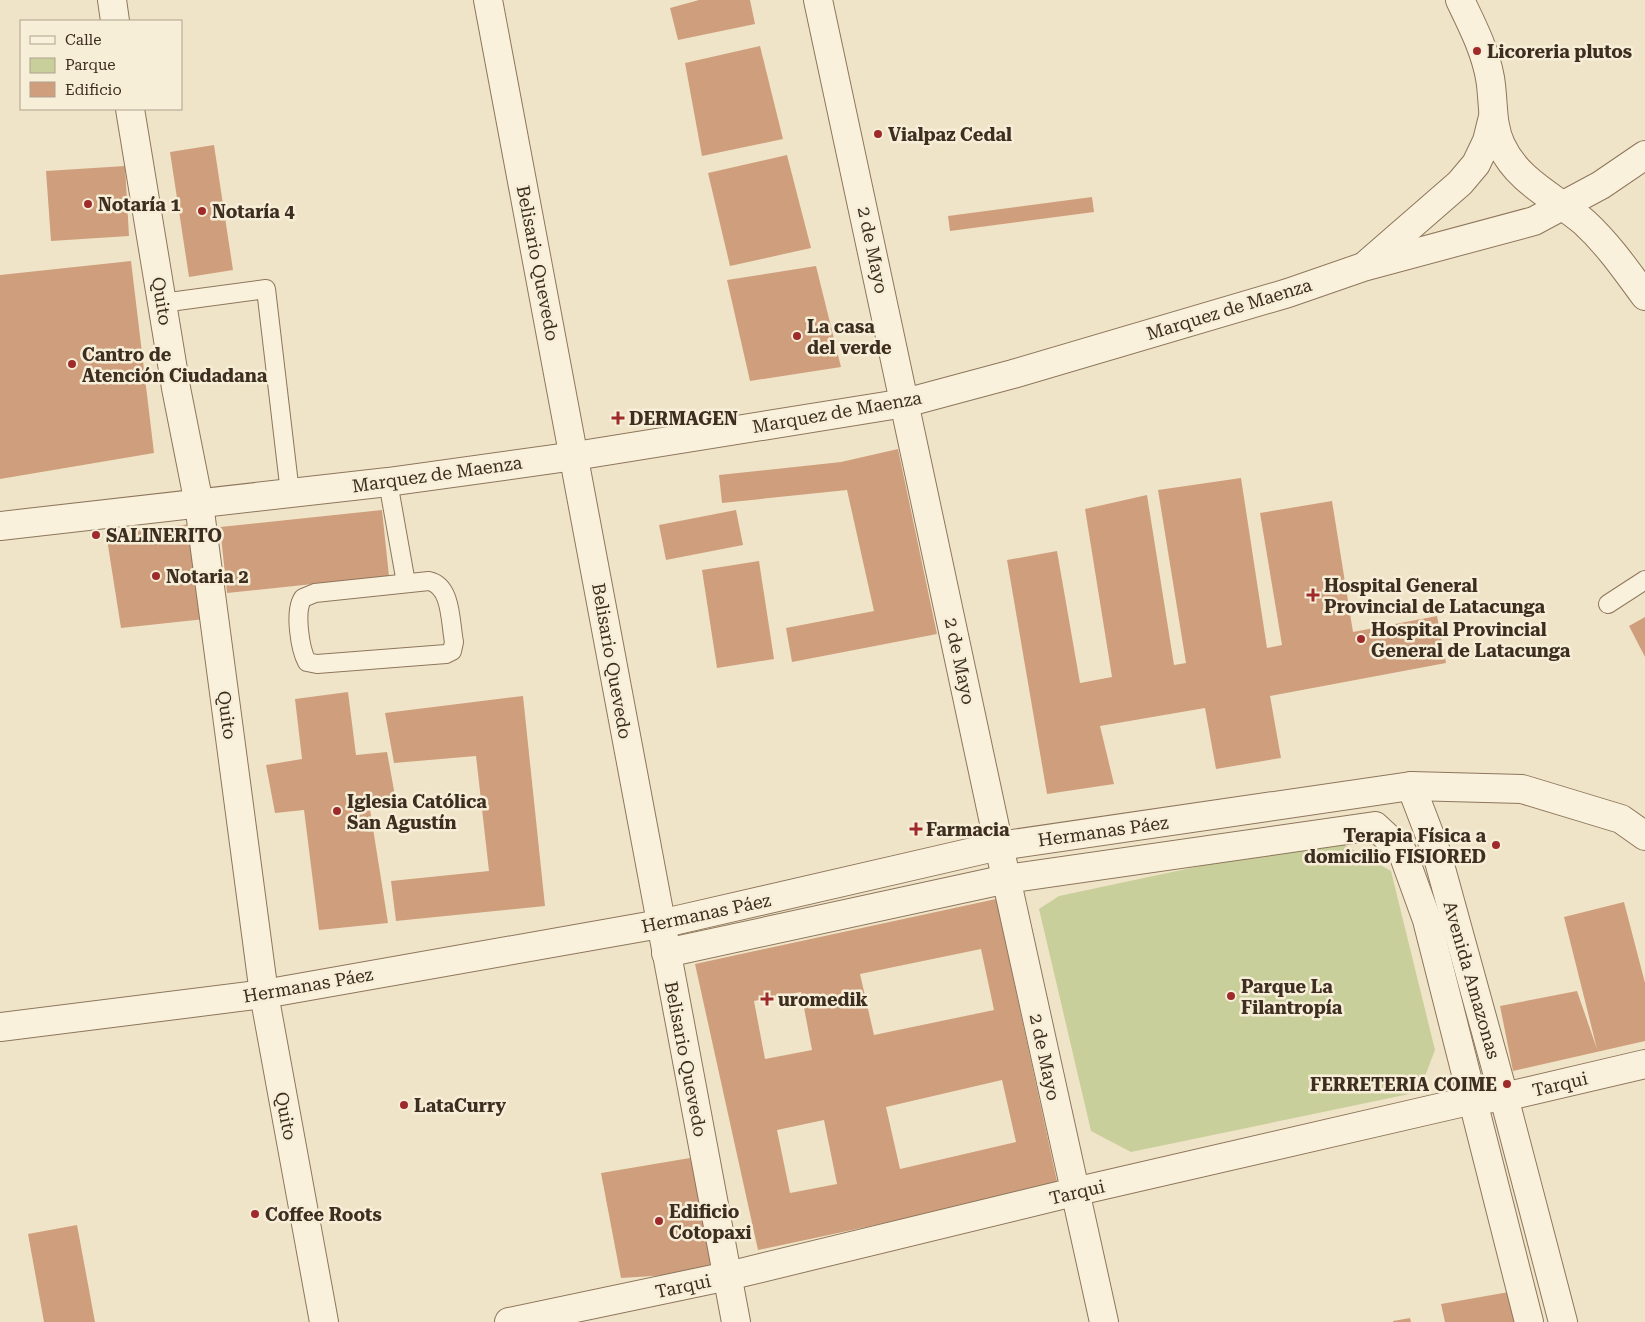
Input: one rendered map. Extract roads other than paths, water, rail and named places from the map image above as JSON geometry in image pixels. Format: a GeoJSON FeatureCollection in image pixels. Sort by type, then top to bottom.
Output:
{"type":"FeatureCollection","features":[{"type":"Feature","properties":{"kind":"street"},"geometry":{"type":"LineString","coordinates":[[112,0],[115,20]]}},
{"type":"Feature","properties":{"kind":"street","name":"Belisario Quevedo"},"geometry":{"type":"LineString","coordinates":[[488,0],[736,1322]]}},
{"type":"Feature","properties":{"kind":"street","name":"2 de Mayo"},"geometry":{"type":"LineString","coordinates":[[818,0],[906,402],[1006,879],[1104,1322]]}},
{"type":"Feature","properties":{"kind":"street"},"geometry":{"type":"LineString","coordinates":[[1460,0],[1476,33],[1486,60],[1490,79],[1492,117],[1501,145],[1516,170],[1582,221],[1607,245],[1645,296]]}},
{"type":"Feature","properties":{"kind":"street","name":"Quito"},"geometry":{"type":"LineString","coordinates":[[130,110],[198,504],[264,994],[324,1322]]}},
{"type":"Feature","properties":{"kind":"street"},"geometry":{"type":"LineString","coordinates":[[1363,267],[1460,184],[1476,164],[1486,141],[1492,117]]}},
{"type":"Feature","properties":{"kind":"street","name":"Marquez de Maenza"},"geometry":{"type":"LineString","coordinates":[[0,526],[388,482],[575,456],[906,402],[1080,354],[1288,293],[1363,267],[1534,221],[1601,185],[1645,155]]}},
{"type":"Feature","properties":{"kind":"street","name":"Hermanas Páez"},"geometry":{"type":"LineString","coordinates":[[0,1028],[264,994],[660,924],[999,846],[1411,786],[1522,789],[1622,819],[1645,836]]}},
{"type":"Feature","properties":{"kind":"street","name":"Avenida Amazonas"},"geometry":{"type":"LineString","coordinates":[[1411,786],[1437,854],[1504,1097],[1563,1322]]}},
{"type":"Feature","properties":{"kind":"street","name":"Hermanas Páez"},"geometry":{"type":"LineString","coordinates":[[666,953],[1006,879],[1376,826]]}},
{"type":"Feature","properties":{"kind":"street","name":"Avenida Amazonas"},"geometry":{"type":"LineString","coordinates":[[1376,826],[1402,851],[1427,920],[1529,1322]]}},
{"type":"Feature","properties":{"kind":"street","name":"Tarqui"},"geometry":{"type":"LineString","coordinates":[[510,1322],[728,1276],[1074,1192],[1473,1100],[1504,1097],[1645,1064]]}},
{"type":"Feature","properties":{"kind":"lane"},"geometry":{"type":"LineString","coordinates":[[162,303],[266,289],[290,493]]}},
{"type":"Feature","properties":{"kind":"lane"},"geometry":{"type":"LineString","coordinates":[[388,482],[406,583]]}},
{"type":"Feature","properties":{"kind":"lane"},"geometry":{"type":"LineString","coordinates":[[1608,604],[1645,580]]}},
{"type":"Feature","properties":{"kind":"lane"},"geometry":{"type":"LineString","coordinates":[[437,582],[445,591],[454,642],[452,651],[446,654],[317,664],[307,662],[301,645],[299,612],[303,598],[315,593],[406,583],[437,582]]}},
{"type":"Feature","properties":{"kind":"place","name":"Licoreria plutos"},"geometry":{"type":"Point","coordinates":[1477,51]}},
{"type":"Feature","properties":{"kind":"place","name":"Vialpaz Cedal"},"geometry":{"type":"Point","coordinates":[878,134]}},
{"type":"Feature","properties":{"kind":"place","name":"Notaría 1"},"geometry":{"type":"Point","coordinates":[88,204]}},
{"type":"Feature","properties":{"kind":"place","name":"Notaría 4"},"geometry":{"type":"Point","coordinates":[202,211]}},
{"type":"Feature","properties":{"kind":"place","name":"La casa del verde"},"geometry":{"type":"Point","coordinates":[797,336]}},
{"type":"Feature","properties":{"kind":"place","name":"Cantro de Atención Ciudadana"},"geometry":{"type":"Point","coordinates":[72,364]}},
{"type":"Feature","properties":{"kind":"place","name":"DERMAGEN"},"geometry":{"type":"Point","coordinates":[618,418]}},
{"type":"Feature","properties":{"kind":"place","name":"SALINERITO"},"geometry":{"type":"Point","coordinates":[96,535]}},
{"type":"Feature","properties":{"kind":"place","name":"Notaria 2"},"geometry":{"type":"Point","coordinates":[156,576]}},
{"type":"Feature","properties":{"kind":"place","name":"Hospital General Provincial de Latacunga"},"geometry":{"type":"Point","coordinates":[1313,595]}},
{"type":"Feature","properties":{"kind":"place","name":"Hospital Provincial General de Latacunga"},"geometry":{"type":"Point","coordinates":[1361,639]}},
{"type":"Feature","properties":{"kind":"place","name":"Iglesia Católica San Agustín"},"geometry":{"type":"Point","coordinates":[337,811]}},
{"type":"Feature","properties":{"kind":"place","name":"Farmacia"},"geometry":{"type":"Point","coordinates":[916,829]}},
{"type":"Feature","properties":{"kind":"place","name":"Terapia Física a domicilio FISIORED"},"geometry":{"type":"Point","coordinates":[1496,845]}},
{"type":"Feature","properties":{"kind":"place","name":"Parque La Filantropía"},"geometry":{"type":"Point","coordinates":[1231,996]}},
{"type":"Feature","properties":{"kind":"place","name":"uromedik"},"geometry":{"type":"Point","coordinates":[767,999]}},
{"type":"Feature","properties":{"kind":"place","name":"FERRETERIA COIME"},"geometry":{"type":"Point","coordinates":[1507,1084]}},
{"type":"Feature","properties":{"kind":"place","name":"LataCurry"},"geometry":{"type":"Point","coordinates":[404,1105]}},
{"type":"Feature","properties":{"kind":"place","name":"Coffee Roots"},"geometry":{"type":"Point","coordinates":[255,1214]}},
{"type":"Feature","properties":{"kind":"place","name":"Edificio Cotopaxi"},"geometry":{"type":"Point","coordinates":[659,1221]}}]}
